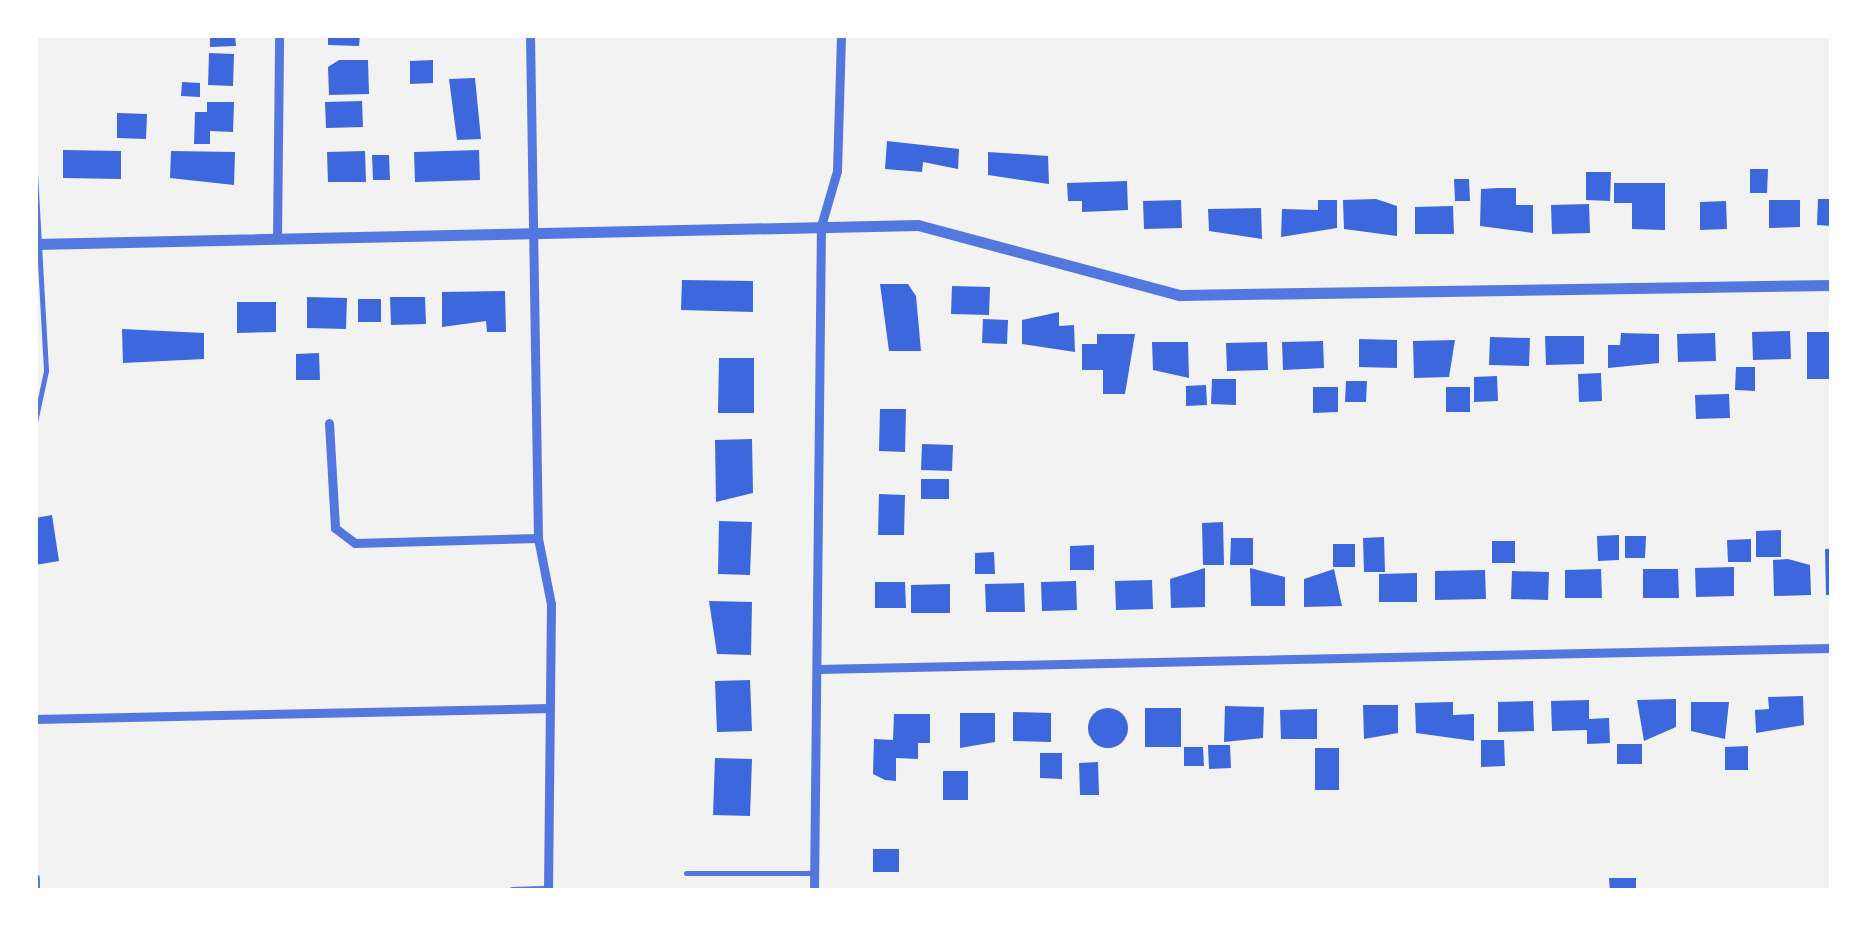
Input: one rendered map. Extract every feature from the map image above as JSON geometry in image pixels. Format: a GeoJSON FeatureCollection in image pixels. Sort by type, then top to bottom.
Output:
{"type":"FeatureCollection","features":[{"type":"Feature","properties":{"kind":"street"},"geometry":{"type":"LineString","coordinates":[[277,239],[279,35]]}},
{"type":"Feature","properties":{"kind":"street"},"geometry":{"type":"LineString","coordinates":[[512,891],[548,890],[551,604],[538,538],[530,35]]}},
{"type":"Feature","properties":{"kind":"street"},"geometry":{"type":"LineString","coordinates":[[814,891],[821,226],[837,171],[842,35]]}},
{"type":"Feature","properties":{"kind":"street"},"geometry":{"type":"LineString","coordinates":[[40,244],[918,225],[1180,295],[1832,285]]}},
{"type":"Feature","properties":{"kind":"street"},"geometry":{"type":"LineString","coordinates":[[330,422],[335,528],[355,543],[538,538]]}},
{"type":"Feature","properties":{"kind":"street"},"geometry":{"type":"LineString","coordinates":[[817,669],[1832,648]]}},
{"type":"Feature","properties":{"kind":"street"},"geometry":{"type":"LineString","coordinates":[[35,719],[550,708]]}},
{"type":"Feature","properties":{"kind":"street"},"geometry":{"type":"LineString","coordinates":[[35,878],[35,891]]}},
{"type":"Feature","properties":{"kind":"lane"},"geometry":{"type":"LineString","coordinates":[[35,173],[46,371],[35,422]]}},
{"type":"Feature","properties":{"kind":"lane"},"geometry":{"type":"LineString","coordinates":[[686,872],[814,872]]}},
{"type":"Feature","properties":{"kind":"building"},"geometry":{"type":"Polygon","coordinates":[[[210,35],[235,35],[236,46],[210,47],[210,35]]]}},
{"type":"Feature","properties":{"kind":"building"},"geometry":{"type":"Polygon","coordinates":[[[328,35],[360,35],[359,46],[328,45],[328,35]]]}},
{"type":"Feature","properties":{"kind":"building"},"geometry":{"type":"Polygon","coordinates":[[[209,53],[234,54],[233,86],[208,85],[209,53]]]}},
{"type":"Feature","properties":{"kind":"building"},"geometry":{"type":"Polygon","coordinates":[[[339,60],[368,60],[369,94],[329,95],[328,67],[339,60]]]}},
{"type":"Feature","properties":{"kind":"building"},"geometry":{"type":"Polygon","coordinates":[[[433,60],[433,83],[410,84],[410,61],[433,60]]]}},
{"type":"Feature","properties":{"kind":"building"},"geometry":{"type":"Polygon","coordinates":[[[475,78],[481,139],[457,140],[449,79],[475,78]]]}},
{"type":"Feature","properties":{"kind":"building"},"geometry":{"type":"Polygon","coordinates":[[[182,82],[200,83],[200,97],[181,96],[182,82]]]}},
{"type":"Feature","properties":{"kind":"building"},"geometry":{"type":"Polygon","coordinates":[[[362,101],[363,127],[326,128],[325,102],[362,101]]]}},
{"type":"Feature","properties":{"kind":"building"},"geometry":{"type":"Polygon","coordinates":[[[207,102],[234,102],[233,132],[210,131],[210,144],[194,144],[195,112],[207,112],[207,102]]]}},
{"type":"Feature","properties":{"kind":"building"},"geometry":{"type":"Polygon","coordinates":[[[117,113],[147,114],[146,139],[117,138],[117,113]]]}},
{"type":"Feature","properties":{"kind":"building"},"geometry":{"type":"Polygon","coordinates":[[[887,141],[959,149],[958,169],[923,162],[922,172],[885,169],[887,141]]]}},
{"type":"Feature","properties":{"kind":"building"},"geometry":{"type":"Polygon","coordinates":[[[63,150],[121,151],[121,179],[63,178],[63,150]]]}},
{"type":"Feature","properties":{"kind":"building"},"geometry":{"type":"Polygon","coordinates":[[[479,150],[480,180],[415,182],[414,152],[479,150]]]}},
{"type":"Feature","properties":{"kind":"building"},"geometry":{"type":"Polygon","coordinates":[[[171,151],[235,152],[234,185],[170,178],[171,151]]]}},
{"type":"Feature","properties":{"kind":"building"},"geometry":{"type":"Polygon","coordinates":[[[365,151],[366,182],[328,182],[327,152],[365,151]]]}},
{"type":"Feature","properties":{"kind":"building"},"geometry":{"type":"Polygon","coordinates":[[[988,152],[1048,156],[1049,184],[988,175],[988,152]]]}},
{"type":"Feature","properties":{"kind":"building"},"geometry":{"type":"Polygon","coordinates":[[[372,155],[389,155],[390,180],[373,180],[372,155]]]}},
{"type":"Feature","properties":{"kind":"building"},"geometry":{"type":"Polygon","coordinates":[[[1750,169],[1768,169],[1767,193],[1750,193],[1750,169]]]}},
{"type":"Feature","properties":{"kind":"building"},"geometry":{"type":"Polygon","coordinates":[[[1586,172],[1611,172],[1610,201],[1586,200],[1586,172]]]}},
{"type":"Feature","properties":{"kind":"building"},"geometry":{"type":"Polygon","coordinates":[[[1454,179],[1469,179],[1470,201],[1455,201],[1454,179]]]}},
{"type":"Feature","properties":{"kind":"building"},"geometry":{"type":"Polygon","coordinates":[[[1127,181],[1128,210],[1082,212],[1082,201],[1068,201],[1067,183],[1127,181]]]}},
{"type":"Feature","properties":{"kind":"building"},"geometry":{"type":"Polygon","coordinates":[[[1614,183],[1665,183],[1665,230],[1632,229],[1632,203],[1614,203],[1614,183]]]}},
{"type":"Feature","properties":{"kind":"building"},"geometry":{"type":"Polygon","coordinates":[[[1516,188],[1516,205],[1533,205],[1533,233],[1480,226],[1481,189],[1516,188]]]}},
{"type":"Feature","properties":{"kind":"building"},"geometry":{"type":"Polygon","coordinates":[[[1376,199],[1397,206],[1397,236],[1344,229],[1343,200],[1376,199]]]}},
{"type":"Feature","properties":{"kind":"building"},"geometry":{"type":"Polygon","coordinates":[[[1818,199],[1832,199],[1832,226],[1817,225],[1818,199]]]}},
{"type":"Feature","properties":{"kind":"building"},"geometry":{"type":"Polygon","coordinates":[[[1181,200],[1182,228],[1144,229],[1143,201],[1181,200]]]}},
{"type":"Feature","properties":{"kind":"building"},"geometry":{"type":"Polygon","coordinates":[[[1318,200],[1337,200],[1337,228],[1281,237],[1282,209],[1318,210],[1318,200]]]}},
{"type":"Feature","properties":{"kind":"building"},"geometry":{"type":"Polygon","coordinates":[[[1769,200],[1800,200],[1800,227],[1769,228],[1769,200]]]}},
{"type":"Feature","properties":{"kind":"building"},"geometry":{"type":"Polygon","coordinates":[[[1726,201],[1727,229],[1700,230],[1700,202],[1726,201]]]}},
{"type":"Feature","properties":{"kind":"building"},"geometry":{"type":"Polygon","coordinates":[[[1589,204],[1590,233],[1552,234],[1551,205],[1589,204]]]}},
{"type":"Feature","properties":{"kind":"building"},"geometry":{"type":"Polygon","coordinates":[[[1453,206],[1454,234],[1415,234],[1415,207],[1453,206]]]}},
{"type":"Feature","properties":{"kind":"building"},"geometry":{"type":"Polygon","coordinates":[[[1261,208],[1262,239],[1209,231],[1208,209],[1261,208]]]}},
{"type":"Feature","properties":{"kind":"building"},"geometry":{"type":"Polygon","coordinates":[[[682,280],[753,281],[753,312],[681,310],[682,280]]]}},
{"type":"Feature","properties":{"kind":"building"},"geometry":{"type":"Polygon","coordinates":[[[880,284],[908,284],[916,296],[921,351],[889,351],[880,284]]]}},
{"type":"Feature","properties":{"kind":"building"},"geometry":{"type":"Polygon","coordinates":[[[952,286],[990,287],[989,315],[951,314],[952,286]]]}},
{"type":"Feature","properties":{"kind":"building"},"geometry":{"type":"Polygon","coordinates":[[[505,291],[506,332],[487,332],[486,321],[442,327],[442,292],[505,291]]]}},
{"type":"Feature","properties":{"kind":"building"},"geometry":{"type":"Polygon","coordinates":[[[307,297],[347,298],[346,329],[307,328],[307,297]]]}},
{"type":"Feature","properties":{"kind":"building"},"geometry":{"type":"Polygon","coordinates":[[[390,297],[425,297],[426,324],[391,325],[390,297]]]}},
{"type":"Feature","properties":{"kind":"building"},"geometry":{"type":"Polygon","coordinates":[[[358,299],[381,299],[381,322],[358,322],[358,299]]]}},
{"type":"Feature","properties":{"kind":"building"},"geometry":{"type":"Polygon","coordinates":[[[237,302],[276,302],[276,332],[237,333],[237,302]]]}},
{"type":"Feature","properties":{"kind":"building"},"geometry":{"type":"Polygon","coordinates":[[[1059,312],[1059,326],[1074,325],[1075,352],[1022,344],[1022,320],[1059,312]]]}},
{"type":"Feature","properties":{"kind":"building"},"geometry":{"type":"Polygon","coordinates":[[[983,319],[1008,320],[1007,344],[982,343],[983,319]]]}},
{"type":"Feature","properties":{"kind":"building"},"geometry":{"type":"Polygon","coordinates":[[[122,329],[204,333],[204,359],[123,363],[122,329]]]}},
{"type":"Feature","properties":{"kind":"building"},"geometry":{"type":"Polygon","coordinates":[[[1790,331],[1791,359],[1753,360],[1752,332],[1790,331]]]}},
{"type":"Feature","properties":{"kind":"building"},"geometry":{"type":"Polygon","coordinates":[[[1807,332],[1832,332],[1832,379],[1807,379],[1807,332]]]}},
{"type":"Feature","properties":{"kind":"building"},"geometry":{"type":"Polygon","coordinates":[[[1621,333],[1659,334],[1659,363],[1608,368],[1608,345],[1620,345],[1621,333]]]}},
{"type":"Feature","properties":{"kind":"building"},"geometry":{"type":"Polygon","coordinates":[[[1715,333],[1716,361],[1678,362],[1677,334],[1715,333]]]}},
{"type":"Feature","properties":{"kind":"building"},"geometry":{"type":"Polygon","coordinates":[[[1097,334],[1135,334],[1125,394],[1103,394],[1103,370],[1082,370],[1082,344],[1097,344],[1097,334]]]}},
{"type":"Feature","properties":{"kind":"building"},"geometry":{"type":"Polygon","coordinates":[[[1545,336],[1584,336],[1584,364],[1546,365],[1545,336]]]}},
{"type":"Feature","properties":{"kind":"building"},"geometry":{"type":"Polygon","coordinates":[[[1490,337],[1530,338],[1529,366],[1489,365],[1490,337]]]}},
{"type":"Feature","properties":{"kind":"building"},"geometry":{"type":"Polygon","coordinates":[[[1359,339],[1397,340],[1397,368],[1359,367],[1359,339]]]}},
{"type":"Feature","properties":{"kind":"building"},"geometry":{"type":"Polygon","coordinates":[[[1455,340],[1449,377],[1414,378],[1413,341],[1455,340]]]}},
{"type":"Feature","properties":{"kind":"building"},"geometry":{"type":"Polygon","coordinates":[[[1323,341],[1324,368],[1283,370],[1282,342],[1323,341]]]}},
{"type":"Feature","properties":{"kind":"building"},"geometry":{"type":"Polygon","coordinates":[[[1152,342],[1188,342],[1189,378],[1153,370],[1152,342]]]}},
{"type":"Feature","properties":{"kind":"building"},"geometry":{"type":"Polygon","coordinates":[[[1267,342],[1268,370],[1227,371],[1226,343],[1267,342]]]}},
{"type":"Feature","properties":{"kind":"building"},"geometry":{"type":"Polygon","coordinates":[[[319,353],[320,380],[296,380],[296,354],[319,353]]]}},
{"type":"Feature","properties":{"kind":"building"},"geometry":{"type":"Polygon","coordinates":[[[719,358],[754,358],[754,413],[718,413],[719,358]]]}},
{"type":"Feature","properties":{"kind":"building"},"geometry":{"type":"Polygon","coordinates":[[[1736,367],[1755,367],[1755,391],[1735,390],[1736,367]]]}},
{"type":"Feature","properties":{"kind":"building"},"geometry":{"type":"Polygon","coordinates":[[[1601,373],[1602,401],[1579,402],[1578,374],[1601,373]]]}},
{"type":"Feature","properties":{"kind":"building"},"geometry":{"type":"Polygon","coordinates":[[[1497,376],[1498,401],[1474,402],[1474,377],[1497,376]]]}},
{"type":"Feature","properties":{"kind":"building"},"geometry":{"type":"Polygon","coordinates":[[[1212,379],[1236,379],[1236,405],[1211,404],[1212,379]]]}},
{"type":"Feature","properties":{"kind":"building"},"geometry":{"type":"Polygon","coordinates":[[[1346,381],[1367,381],[1366,402],[1345,402],[1346,381]]]}},
{"type":"Feature","properties":{"kind":"building"},"geometry":{"type":"Polygon","coordinates":[[[1206,385],[1207,405],[1186,406],[1186,386],[1206,385]]]}},
{"type":"Feature","properties":{"kind":"building"},"geometry":{"type":"Polygon","coordinates":[[[1313,387],[1338,387],[1338,412],[1313,413],[1313,387]]]}},
{"type":"Feature","properties":{"kind":"building"},"geometry":{"type":"Polygon","coordinates":[[[1446,387],[1470,387],[1470,412],[1446,412],[1446,387]]]}},
{"type":"Feature","properties":{"kind":"building"},"geometry":{"type":"Polygon","coordinates":[[[1729,394],[1730,418],[1696,419],[1695,395],[1729,394]]]}},
{"type":"Feature","properties":{"kind":"building"},"geometry":{"type":"Polygon","coordinates":[[[880,409],[906,409],[905,452],[879,451],[880,409]]]}},
{"type":"Feature","properties":{"kind":"building"},"geometry":{"type":"Polygon","coordinates":[[[752,439],[753,493],[716,502],[715,440],[752,439]]]}},
{"type":"Feature","properties":{"kind":"building"},"geometry":{"type":"Polygon","coordinates":[[[922,444],[953,445],[952,471],[921,470],[922,444]]]}},
{"type":"Feature","properties":{"kind":"building"},"geometry":{"type":"Polygon","coordinates":[[[921,479],[949,479],[949,499],[921,499],[921,479]]]}},
{"type":"Feature","properties":{"kind":"building"},"geometry":{"type":"Polygon","coordinates":[[[879,494],[905,495],[904,535],[878,535],[879,494]]]}},
{"type":"Feature","properties":{"kind":"building"},"geometry":{"type":"Polygon","coordinates":[[[52,515],[59,561],[35,565],[35,518],[52,515]]]}},
{"type":"Feature","properties":{"kind":"building"},"geometry":{"type":"Polygon","coordinates":[[[719,521],[752,522],[750,575],[718,574],[719,521]]]}},
{"type":"Feature","properties":{"kind":"building"},"geometry":{"type":"Polygon","coordinates":[[[1223,522],[1224,565],[1203,565],[1202,523],[1223,522]]]}},
{"type":"Feature","properties":{"kind":"building"},"geometry":{"type":"Polygon","coordinates":[[[1781,530],[1781,557],[1756,557],[1756,531],[1781,530]]]}},
{"type":"Feature","properties":{"kind":"building"},"geometry":{"type":"Polygon","coordinates":[[[1619,535],[1619,560],[1598,561],[1597,536],[1619,535]]]}},
{"type":"Feature","properties":{"kind":"building"},"geometry":{"type":"Polygon","coordinates":[[[1625,536],[1646,536],[1645,558],[1625,558],[1625,536]]]}},
{"type":"Feature","properties":{"kind":"building"},"geometry":{"type":"Polygon","coordinates":[[[1384,537],[1385,572],[1364,572],[1363,538],[1384,537]]]}},
{"type":"Feature","properties":{"kind":"building"},"geometry":{"type":"Polygon","coordinates":[[[1231,538],[1253,538],[1253,565],[1230,565],[1231,538]]]}},
{"type":"Feature","properties":{"kind":"building"},"geometry":{"type":"Polygon","coordinates":[[[1751,539],[1751,562],[1728,562],[1727,540],[1751,539]]]}},
{"type":"Feature","properties":{"kind":"building"},"geometry":{"type":"Polygon","coordinates":[[[1492,541],[1515,541],[1515,563],[1492,563],[1492,541]]]}},
{"type":"Feature","properties":{"kind":"building"},"geometry":{"type":"Polygon","coordinates":[[[1333,544],[1355,544],[1355,567],[1333,567],[1333,544]]]}},
{"type":"Feature","properties":{"kind":"building"},"geometry":{"type":"Polygon","coordinates":[[[1094,545],[1094,570],[1070,570],[1070,546],[1094,545]]]}},
{"type":"Feature","properties":{"kind":"building"},"geometry":{"type":"Polygon","coordinates":[[[1825,549],[1832,549],[1832,595],[1826,595],[1825,549]]]}},
{"type":"Feature","properties":{"kind":"building"},"geometry":{"type":"Polygon","coordinates":[[[994,552],[995,574],[975,574],[975,553],[994,552]]]}},
{"type":"Feature","properties":{"kind":"building"},"geometry":{"type":"Polygon","coordinates":[[[1773,560],[1810,565],[1811,595],[1774,596],[1773,560]]]}},
{"type":"Feature","properties":{"kind":"building"},"geometry":{"type":"Polygon","coordinates":[[[1734,567],[1734,596],[1696,597],[1695,568],[1734,567]]]}},
{"type":"Feature","properties":{"kind":"building"},"geometry":{"type":"Polygon","coordinates":[[[1205,568],[1205,607],[1171,608],[1170,579],[1205,568]]]}},
{"type":"Feature","properties":{"kind":"building"},"geometry":{"type":"Polygon","coordinates":[[[1250,568],[1285,577],[1285,606],[1251,606],[1250,568]]]}},
{"type":"Feature","properties":{"kind":"building"},"geometry":{"type":"Polygon","coordinates":[[[1334,569],[1342,606],[1304,607],[1304,579],[1334,569]]]}},
{"type":"Feature","properties":{"kind":"building"},"geometry":{"type":"Polygon","coordinates":[[[1601,569],[1602,598],[1565,598],[1565,570],[1601,569]]]}},
{"type":"Feature","properties":{"kind":"building"},"geometry":{"type":"Polygon","coordinates":[[[1643,569],[1678,569],[1679,598],[1643,598],[1643,569]]]}},
{"type":"Feature","properties":{"kind":"building"},"geometry":{"type":"Polygon","coordinates":[[[1485,570],[1486,599],[1435,600],[1435,571],[1485,570]]]}},
{"type":"Feature","properties":{"kind":"building"},"geometry":{"type":"Polygon","coordinates":[[[1512,571],[1549,572],[1548,600],[1511,599],[1512,571]]]}},
{"type":"Feature","properties":{"kind":"building"},"geometry":{"type":"Polygon","coordinates":[[[1417,573],[1417,602],[1379,602],[1379,574],[1417,573]]]}},
{"type":"Feature","properties":{"kind":"building"},"geometry":{"type":"Polygon","coordinates":[[[1152,580],[1153,609],[1116,610],[1115,581],[1152,580]]]}},
{"type":"Feature","properties":{"kind":"building"},"geometry":{"type":"Polygon","coordinates":[[[1076,581],[1077,610],[1042,611],[1041,582],[1076,581]]]}},
{"type":"Feature","properties":{"kind":"building"},"geometry":{"type":"Polygon","coordinates":[[[875,582],[905,582],[906,608],[875,608],[875,582]]]}},
{"type":"Feature","properties":{"kind":"building"},"geometry":{"type":"Polygon","coordinates":[[[1024,583],[1025,612],[986,612],[985,584],[1024,583]]]}},
{"type":"Feature","properties":{"kind":"building"},"geometry":{"type":"Polygon","coordinates":[[[950,584],[950,613],[911,613],[911,585],[950,584]]]}},
{"type":"Feature","properties":{"kind":"building"},"geometry":{"type":"Polygon","coordinates":[[[709,601],[752,602],[751,655],[717,654],[709,601]]]}},
{"type":"Feature","properties":{"kind":"building"},"geometry":{"type":"Polygon","coordinates":[[[750,680],[752,731],[717,732],[715,681],[750,680]]]}},
{"type":"Feature","properties":{"kind":"building"},"geometry":{"type":"Polygon","coordinates":[[[1803,696],[1804,725],[1756,733],[1755,710],[1769,709],[1768,697],[1803,696]]]}},
{"type":"Feature","properties":{"kind":"building"},"geometry":{"type":"Polygon","coordinates":[[[1676,699],[1676,727],[1644,741],[1637,700],[1676,699]]]}},
{"type":"Feature","properties":{"kind":"building"},"geometry":{"type":"Polygon","coordinates":[[[1589,700],[1589,719],[1609,718],[1610,743],[1587,744],[1587,730],[1552,731],[1551,701],[1589,700]]]}},
{"type":"Feature","properties":{"kind":"building"},"geometry":{"type":"Polygon","coordinates":[[[1533,701],[1534,731],[1498,732],[1498,702],[1533,701]]]}},
{"type":"Feature","properties":{"kind":"building"},"geometry":{"type":"Polygon","coordinates":[[[1453,702],[1453,715],[1474,714],[1474,741],[1416,733],[1415,703],[1453,702]]]}},
{"type":"Feature","properties":{"kind":"building"},"geometry":{"type":"Polygon","coordinates":[[[1691,702],[1729,702],[1725,739],[1691,731],[1691,702]]]}},
{"type":"Feature","properties":{"kind":"building"},"geometry":{"type":"Polygon","coordinates":[[[1363,705],[1398,705],[1398,733],[1364,739],[1363,705]]]}},
{"type":"Feature","properties":{"kind":"building"},"geometry":{"type":"Polygon","coordinates":[[[1225,706],[1264,707],[1263,738],[1224,742],[1225,706]]]}},
{"type":"Feature","properties":{"kind":"building"},"geometry":{"type":"Polygon","coordinates":[[[1108,708],[1122,714],[1128,728],[1122,742],[1108,748],[1094,742],[1088,728],[1094,714],[1108,708]]]}},
{"type":"Feature","properties":{"kind":"building"},"geometry":{"type":"Polygon","coordinates":[[[1145,708],[1181,708],[1181,747],[1145,747],[1145,708]]]}},
{"type":"Feature","properties":{"kind":"building"},"geometry":{"type":"Polygon","coordinates":[[[1317,709],[1317,739],[1281,739],[1280,710],[1317,709]]]}},
{"type":"Feature","properties":{"kind":"building"},"geometry":{"type":"Polygon","coordinates":[[[1013,712],[1051,713],[1051,742],[1013,741],[1013,712]]]}},
{"type":"Feature","properties":{"kind":"building"},"geometry":{"type":"Polygon","coordinates":[[[960,713],[995,713],[995,742],[960,748],[960,713]]]}},
{"type":"Feature","properties":{"kind":"building"},"geometry":{"type":"Polygon","coordinates":[[[894,714],[930,714],[930,743],[918,743],[918,759],[896,758],[896,781],[873,774],[874,739],[893,740],[894,714]]]}},
{"type":"Feature","properties":{"kind":"building"},"geometry":{"type":"Polygon","coordinates":[[[1481,740],[1504,740],[1505,766],[1481,767],[1481,740]]]}},
{"type":"Feature","properties":{"kind":"building"},"geometry":{"type":"Polygon","coordinates":[[[1617,744],[1642,744],[1642,764],[1617,764],[1617,744]]]}},
{"type":"Feature","properties":{"kind":"building"},"geometry":{"type":"Polygon","coordinates":[[[1208,745],[1230,745],[1231,768],[1209,769],[1208,745]]]}},
{"type":"Feature","properties":{"kind":"building"},"geometry":{"type":"Polygon","coordinates":[[[1748,746],[1748,770],[1725,770],[1725,747],[1748,746]]]}},
{"type":"Feature","properties":{"kind":"building"},"geometry":{"type":"Polygon","coordinates":[[[1184,747],[1203,747],[1204,766],[1184,766],[1184,747]]]}},
{"type":"Feature","properties":{"kind":"building"},"geometry":{"type":"Polygon","coordinates":[[[1315,748],[1339,748],[1339,790],[1315,790],[1315,748]]]}},
{"type":"Feature","properties":{"kind":"building"},"geometry":{"type":"Polygon","coordinates":[[[1040,753],[1062,753],[1062,779],[1040,778],[1040,753]]]}},
{"type":"Feature","properties":{"kind":"building"},"geometry":{"type":"Polygon","coordinates":[[[715,758],[752,759],[750,816],[713,815],[715,758]]]}},
{"type":"Feature","properties":{"kind":"building"},"geometry":{"type":"Polygon","coordinates":[[[1098,762],[1099,795],[1080,795],[1079,763],[1098,762]]]}},
{"type":"Feature","properties":{"kind":"building"},"geometry":{"type":"Polygon","coordinates":[[[943,771],[968,771],[968,800],[943,800],[943,771]]]}},
{"type":"Feature","properties":{"kind":"building"},"geometry":{"type":"Polygon","coordinates":[[[873,849],[899,849],[899,872],[873,872],[873,849]]]}},
{"type":"Feature","properties":{"kind":"building"},"geometry":{"type":"Polygon","coordinates":[[[1609,878],[1636,878],[1636,891],[1610,891],[1609,878]]]}}]}
